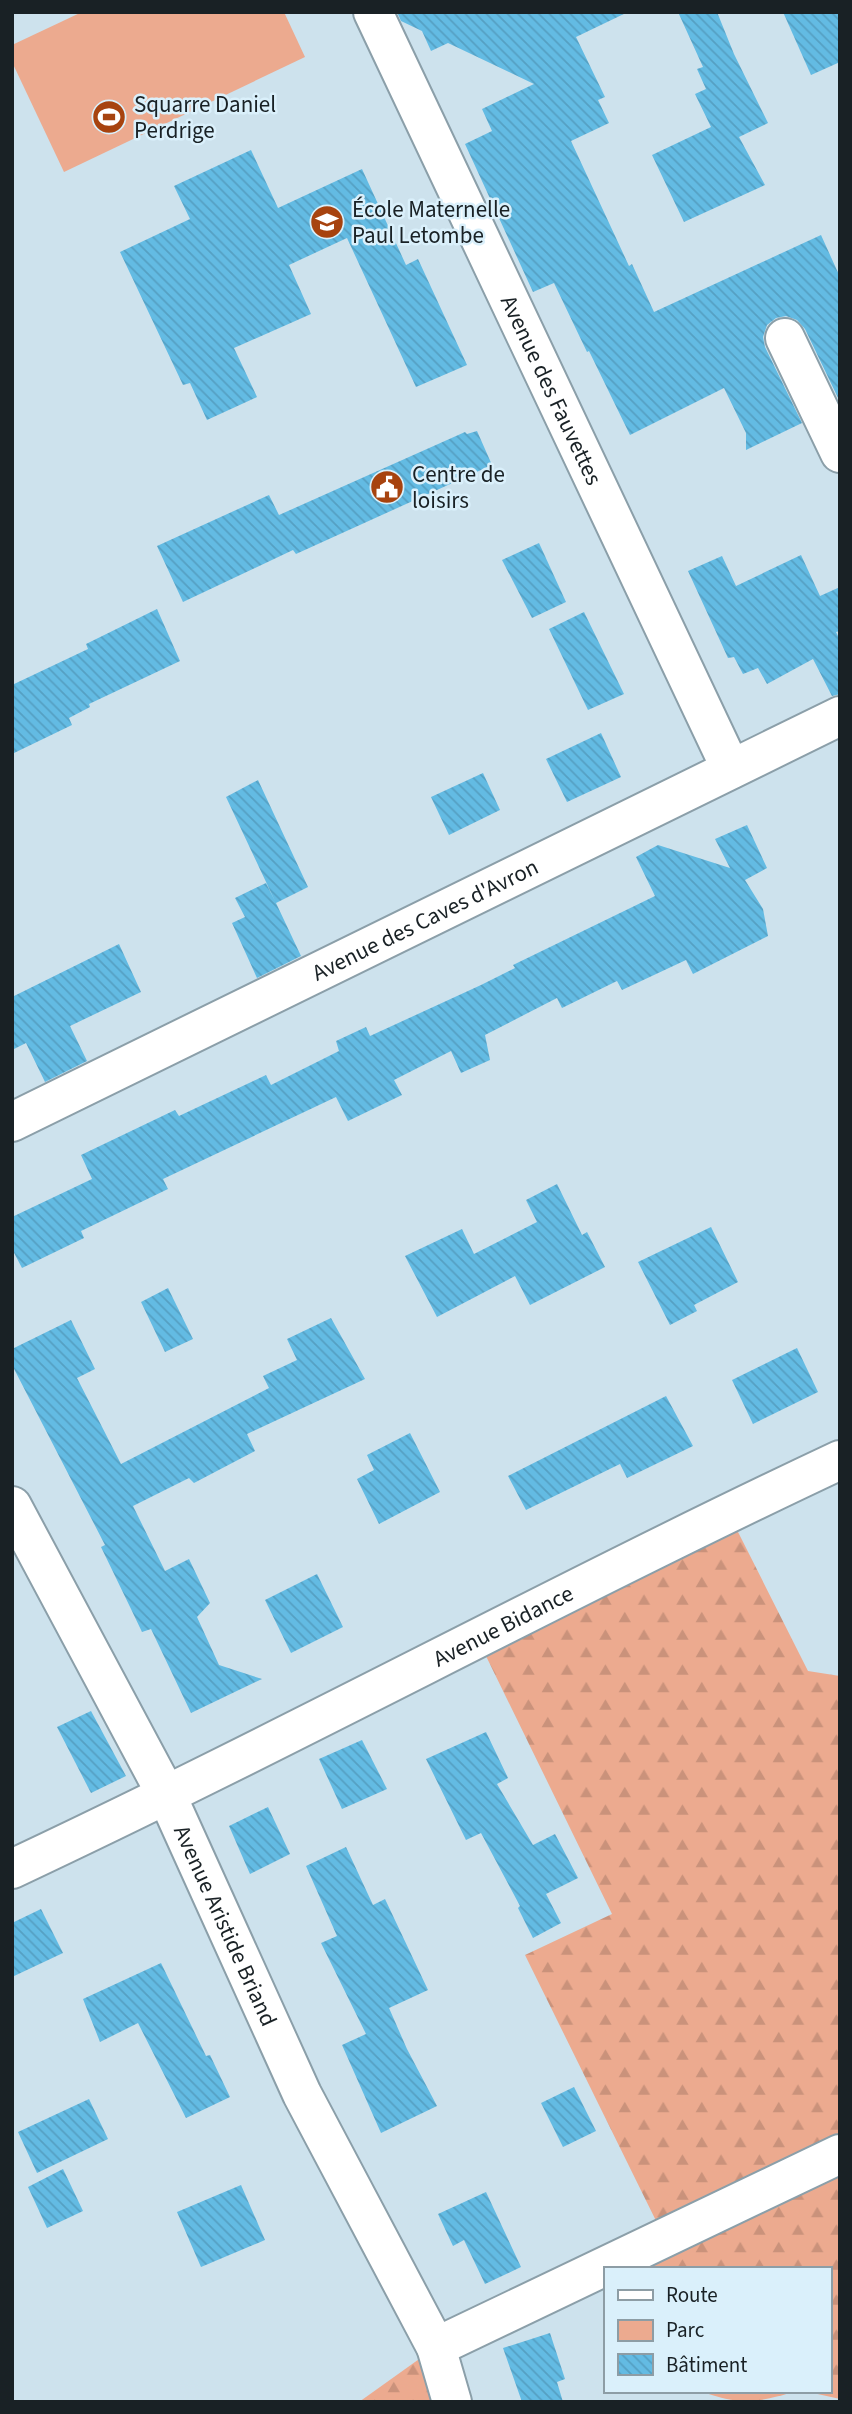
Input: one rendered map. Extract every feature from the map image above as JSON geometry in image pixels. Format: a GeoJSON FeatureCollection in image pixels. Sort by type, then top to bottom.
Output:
{"type":"FeatureCollection","features":[{"type":"Feature","properties":{"kind":"street","name":"Avenue des Fauvettes"},"geometry":{"type":"LineString","coordinates":[[373,12],[731,769]]}},
{"type":"Feature","properties":{"kind":"street"},"geometry":{"type":"LineString","coordinates":[[785,338],[840,453]]}},
{"type":"Feature","properties":{"kind":"street","name":"Avenue des Caves d'Avron"},"geometry":{"type":"LineString","coordinates":[[12,1122],[840,716]]}},
{"type":"Feature","properties":{"kind":"street","name":"Avenue Bidance"},"geometry":{"type":"LineString","coordinates":[[12,1869],[167,1796],[677,1536],[840,1460]]}},
{"type":"Feature","properties":{"kind":"street","name":"Avenue Aristide Briand"},"geometry":{"type":"LineString","coordinates":[[12,1506],[167,1796],[302,2094],[436,2347],[452,2402]]}},
{"type":"Feature","properties":{"kind":"street"},"geometry":{"type":"LineString","coordinates":[[436,2347],[840,2154]]}},
{"type":"Feature","properties":{"kind":"green space","name":"Squarre Daniel Perdrige"},"geometry":{"type":"Polygon","coordinates":[[[82,12],[284,12],[305,57],[64,172],[12,62],[12,45],[82,12]]]}},
{"type":"Feature","properties":{"kind":"green space"},"geometry":{"type":"Polygon","coordinates":[[[736,1528],[808,1671],[840,1676],[840,2147],[663,2235],[525,1955],[612,1914],[485,1654],[736,1528]]]}},
{"type":"Feature","properties":{"kind":"green space"},"geometry":{"type":"Polygon","coordinates":[[[840,2174],[840,2399],[813,2393],[831,2393],[831,2267],[647,2267],[840,2174]]]}},
{"type":"Feature","properties":{"kind":"green space"},"geometry":{"type":"Polygon","coordinates":[[[436,2347],[452,2402],[359,2402],[436,2347]]]}},
{"type":"Feature","properties":{"kind":"green space"},"geometry":{"type":"Polygon","coordinates":[[[707,2393],[789,2393],[759,2400],[727,2399],[707,2393]]]}},
{"type":"Feature","properties":{"kind":"building"},"geometry":{"type":"Polygon","coordinates":[[[397,12],[628,12],[576,37],[605,97],[598,100],[609,123],[571,141],[629,266],[632,264],[654,312],[821,235],[840,277],[840,402],[805,329],[797,320],[786,316],[776,318],[767,325],[763,337],[765,347],[802,423],[746,450],[746,433],[724,388],[630,435],[554,283],[533,292],[465,144],[492,131],[482,109],[534,84],[448,43],[431,51],[422,31],[401,21],[397,12]]]}},
{"type":"Feature","properties":{"kind":"building"},"geometry":{"type":"Polygon","coordinates":[[[678,12],[717,12],[768,123],[739,137],[765,185],[684,222],[652,155],[711,127],[695,94],[706,89],[697,69],[703,67],[678,12]]]}},
{"type":"Feature","properties":{"kind":"building"},"geometry":{"type":"Polygon","coordinates":[[[783,12],[840,12],[840,62],[811,75],[783,12]]]}},
{"type":"Feature","properties":{"kind":"building"},"geometry":{"type":"Polygon","coordinates":[[[251,150],[278,208],[362,169],[406,265],[418,259],[467,365],[416,387],[347,238],[289,265],[311,314],[234,348],[257,397],[207,420],[190,383],[183,385],[120,252],[190,219],[174,186],[251,150]]]}},
{"type":"Feature","properties":{"kind":"building"},"geometry":{"type":"Polygon","coordinates":[[[477,431],[492,465],[296,554],[293,550],[183,602],[157,546],[269,495],[279,515],[465,432],[467,434],[477,431]]]}},
{"type":"Feature","properties":{"kind":"building"},"geometry":{"type":"Polygon","coordinates":[[[539,543],[566,602],[532,618],[502,560],[539,543]]]}},
{"type":"Feature","properties":{"kind":"building"},"geometry":{"type":"Polygon","coordinates":[[[801,555],[820,596],[840,587],[840,631],[836,632],[840,640],[840,694],[832,696],[813,659],[767,684],[758,668],[743,674],[734,657],[728,658],[688,571],[722,556],[736,586],[801,555]]]}},
{"type":"Feature","properties":{"kind":"building"},"geometry":{"type":"Polygon","coordinates":[[[157,609],[180,661],[89,704],[90,707],[69,718],[72,725],[12,754],[12,685],[88,649],[86,644],[157,609]]]}},
{"type":"Feature","properties":{"kind":"building"},"geometry":{"type":"Polygon","coordinates":[[[584,612],[624,694],[588,710],[549,629],[584,612]]]}},
{"type":"Feature","properties":{"kind":"building"},"geometry":{"type":"Polygon","coordinates":[[[601,733],[621,777],[567,802],[546,759],[601,733]]]}},
{"type":"Feature","properties":{"kind":"building"},"geometry":{"type":"Polygon","coordinates":[[[483,773],[500,810],[449,835],[431,797],[483,773]]]}},
{"type":"Feature","properties":{"kind":"building"},"geometry":{"type":"Polygon","coordinates":[[[258,780],[308,887],[276,903],[301,956],[257,978],[232,923],[245,917],[235,898],[266,883],[275,901],[226,797],[258,780]]]}},
{"type":"Feature","properties":{"kind":"building"},"geometry":{"type":"Polygon","coordinates":[[[747,825],[767,868],[745,880],[763,909],[768,936],[693,974],[686,960],[622,990],[617,981],[562,1008],[557,998],[485,1035],[490,1060],[461,1073],[451,1051],[394,1080],[402,1095],[348,1121],[336,1097],[163,1179],[168,1189],[81,1231],[84,1238],[22,1268],[12,1249],[12,1217],[92,1179],[81,1155],[175,1110],[179,1116],[266,1075],[271,1085],[339,1051],[336,1041],[366,1027],[370,1036],[481,985],[515,968],[513,965],[655,896],[636,857],[658,845],[730,868],[715,839],[747,825]]]}},
{"type":"Feature","properties":{"kind":"building"},"geometry":{"type":"Polygon","coordinates":[[[119,944],[141,992],[70,1026],[87,1061],[45,1082],[26,1043],[12,1050],[12,997],[119,944]]]}},
{"type":"Feature","properties":{"kind":"building"},"geometry":{"type":"Polygon","coordinates":[[[557,1184],[582,1235],[587,1232],[605,1267],[530,1305],[515,1276],[437,1317],[405,1256],[462,1229],[474,1254],[537,1222],[526,1200],[557,1184]]]}},
{"type":"Feature","properties":{"kind":"building"},"geometry":{"type":"Polygon","coordinates":[[[711,1227],[738,1282],[694,1305],[697,1311],[670,1325],[638,1262],[711,1227]]]}},
{"type":"Feature","properties":{"kind":"building"},"geometry":{"type":"Polygon","coordinates":[[[168,1288],[193,1339],[165,1352],[141,1302],[168,1288]]]}},
{"type":"Feature","properties":{"kind":"building"},"geometry":{"type":"Polygon","coordinates":[[[331,1318],[365,1379],[247,1434],[255,1451],[194,1483],[189,1478],[133,1506],[165,1571],[189,1559],[210,1603],[197,1617],[219,1665],[262,1679],[191,1713],[151,1629],[142,1632],[101,1547],[105,1545],[12,1365],[12,1349],[71,1320],[95,1369],[77,1378],[121,1464],[269,1388],[263,1376],[297,1360],[287,1339],[331,1318]]]}},
{"type":"Feature","properties":{"kind":"building"},"geometry":{"type":"Polygon","coordinates":[[[797,1348],[818,1392],[753,1424],[732,1380],[797,1348]]]}},
{"type":"Feature","properties":{"kind":"building"},"geometry":{"type":"Polygon","coordinates":[[[666,1396],[693,1446],[627,1478],[620,1464],[526,1510],[508,1476],[666,1396]]]}},
{"type":"Feature","properties":{"kind":"building"},"geometry":{"type":"Polygon","coordinates":[[[410,1433],[440,1492],[379,1524],[357,1479],[374,1470],[367,1455],[410,1433]]]}},
{"type":"Feature","properties":{"kind":"building"},"geometry":{"type":"Polygon","coordinates":[[[317,1574],[343,1627],[291,1653],[265,1600],[317,1574]]]}},
{"type":"Feature","properties":{"kind":"building"},"geometry":{"type":"Polygon","coordinates":[[[91,1711],[126,1776],[91,1793],[57,1727],[91,1711]]]}},
{"type":"Feature","properties":{"kind":"building"},"geometry":{"type":"Polygon","coordinates":[[[486,1732],[508,1778],[497,1784],[533,1845],[555,1834],[578,1878],[546,1894],[561,1923],[533,1938],[518,1908],[520,1906],[481,1833],[466,1840],[426,1759],[486,1732]]]}},
{"type":"Feature","properties":{"kind":"building"},"geometry":{"type":"Polygon","coordinates":[[[362,1740],[387,1789],[342,1809],[319,1759],[362,1740]]]}},
{"type":"Feature","properties":{"kind":"building"},"geometry":{"type":"Polygon","coordinates":[[[268,1807],[290,1854],[250,1874],[229,1826],[268,1807]]]}},
{"type":"Feature","properties":{"kind":"building"},"geometry":{"type":"Polygon","coordinates":[[[346,1847],[373,1905],[385,1899],[428,1990],[389,2008],[437,2106],[381,2133],[342,2045],[366,2034],[321,1943],[337,1936],[306,1866],[346,1847]]]}},
{"type":"Feature","properties":{"kind":"building"},"geometry":{"type":"Polygon","coordinates":[[[41,1909],[63,1953],[12,1977],[12,1923],[41,1909]]]}},
{"type":"Feature","properties":{"kind":"building"},"geometry":{"type":"Polygon","coordinates":[[[161,1963],[206,2056],[210,2055],[230,2097],[186,2118],[138,2023],[100,2042],[83,1999],[161,1963]]]}},
{"type":"Feature","properties":{"kind":"building"},"geometry":{"type":"Polygon","coordinates":[[[574,2087],[596,2131],[563,2147],[541,2103],[574,2087]]]}},
{"type":"Feature","properties":{"kind":"building"},"geometry":{"type":"Polygon","coordinates":[[[89,2099],[108,2139],[37,2173],[18,2132],[89,2099]]]}},
{"type":"Feature","properties":{"kind":"building"},"geometry":{"type":"Polygon","coordinates":[[[63,2169],[83,2211],[47,2228],[28,2187],[63,2169]]]}},
{"type":"Feature","properties":{"kind":"building"},"geometry":{"type":"Polygon","coordinates":[[[241,2185],[265,2240],[201,2267],[177,2212],[241,2185]]]}},
{"type":"Feature","properties":{"kind":"building"},"geometry":{"type":"Polygon","coordinates":[[[486,2192],[521,2267],[485,2284],[464,2240],[453,2246],[438,2214],[486,2192]]]}},
{"type":"Feature","properties":{"kind":"building"},"geometry":{"type":"Polygon","coordinates":[[[550,2333],[565,2379],[557,2382],[563,2402],[522,2402],[503,2348],[550,2333]]]}},
{"type":"Feature","properties":{"kind":"place","name":"Squarre Daniel Perdrige"},"geometry":{"type":"Point","coordinates":[109,117]}},
{"type":"Feature","properties":{"kind":"place","name":"École Maternelle Paul Letombe"},"geometry":{"type":"Point","coordinates":[327,222]}},
{"type":"Feature","properties":{"kind":"place","name":"Centre de loisirs"},"geometry":{"type":"Point","coordinates":[387,487]}}]}
